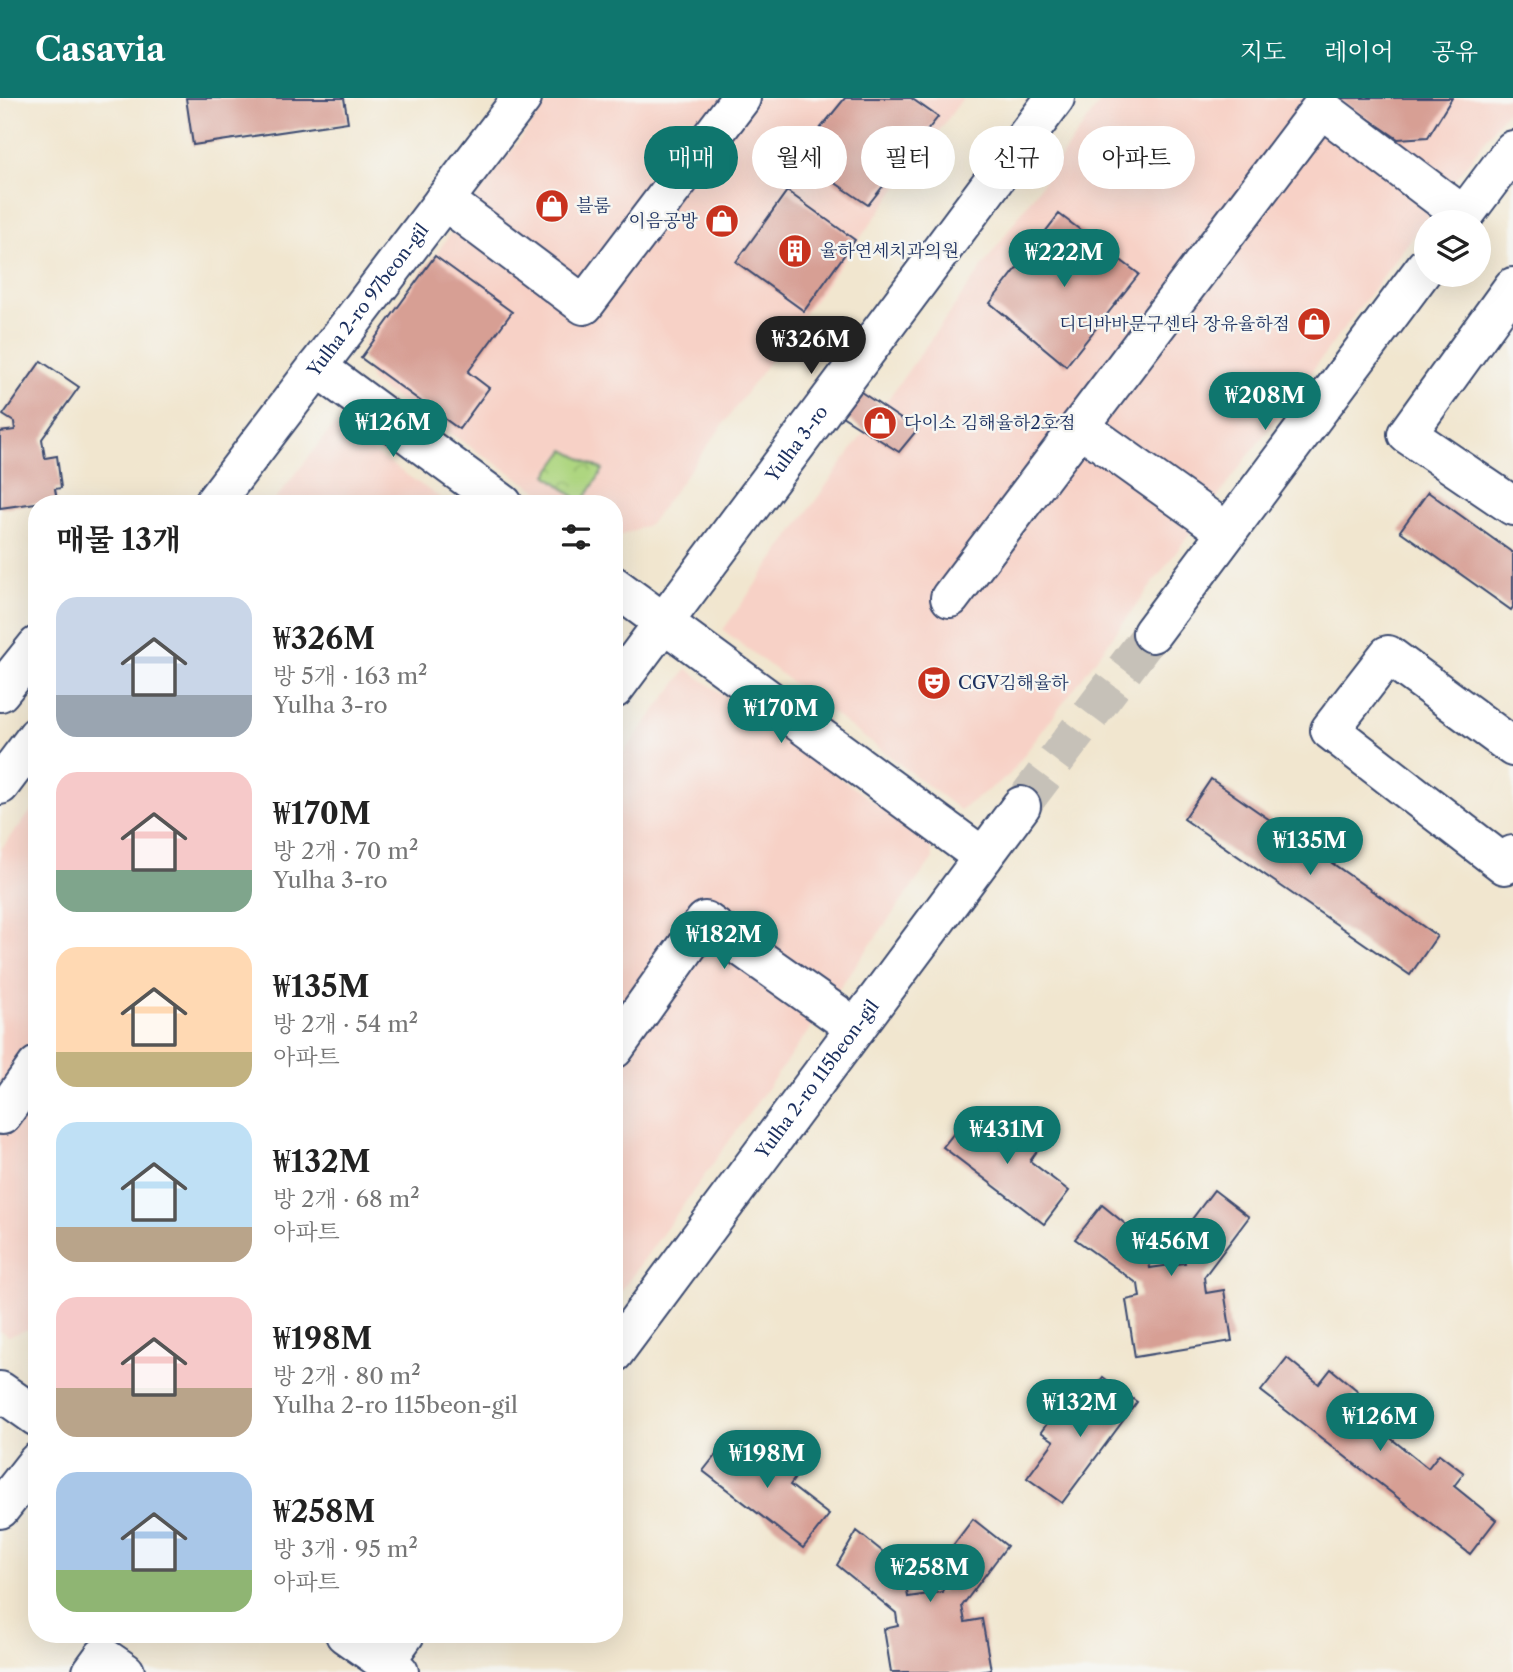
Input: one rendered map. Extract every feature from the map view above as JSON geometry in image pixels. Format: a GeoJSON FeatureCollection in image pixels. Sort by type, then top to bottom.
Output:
{"type":"FeatureCollection","features":[{"type":"Feature","properties":{"kind":"street","name":"Yulha 2-ro 97beon-gil"},"geometry":{"type":"LineString","coordinates":[[220,495],[522,98]]}},
{"type":"Feature","properties":{"kind":"street"},"geometry":{"type":"LineString","coordinates":[[444,200],[584,305],[741,98]]}},
{"type":"Feature","properties":{"kind":"street","name":"Yulha 3-ro"},"geometry":{"type":"LineString","coordinates":[[623,677],[1055,98]]}},
{"type":"Feature","properties":{"kind":"street"},"geometry":{"type":"LineString","coordinates":[[950,598],[1321,108],[1450,210]]}},
{"type":"Feature","properties":{"kind":"street"},"geometry":{"type":"LineString","coordinates":[[1468,210],[1513,149]]}},
{"type":"Feature","properties":{"kind":"street"},"geometry":{"type":"LineString","coordinates":[[1152,633],[1414,282]]}},
{"type":"Feature","properties":{"kind":"street"},"geometry":{"type":"LineString","coordinates":[[1509,495],[1407,434],[1513,287]]}},
{"type":"Feature","properties":{"kind":"street"},"geometry":{"type":"LineString","coordinates":[[317,367],[491,495]]}},
{"type":"Feature","properties":{"kind":"street"},"geometry":{"type":"LineString","coordinates":[[1080,427],[1227,532]]}},
{"type":"Feature","properties":{"kind":"street"},"geometry":{"type":"LineString","coordinates":[[623,592],[983,857]]}},
{"type":"Feature","properties":{"kind":"street"},"geometry":{"type":"LineString","coordinates":[[1513,747],[1388,655],[1330,730],[1505,865],[1513,855]]}},
{"type":"Feature","properties":{"kind":"street"},"geometry":{"type":"LineString","coordinates":[[0,692],[28,657]]}},
{"type":"Feature","properties":{"kind":"street"},"geometry":{"type":"LineString","coordinates":[[0,785],[28,748]]}},
{"type":"Feature","properties":{"kind":"street","name":"Yulha 2-ro 115beon-gil"},"geometry":{"type":"LineString","coordinates":[[623,1341],[1021,806]]}},
{"type":"Feature","properties":{"kind":"street"},"geometry":{"type":"LineString","coordinates":[[623,1036],[705,921],[856,1028]]}},
{"type":"Feature","properties":{"kind":"street"},"geometry":{"type":"LineString","coordinates":[[0,1113],[2,1115],[28,1079]]}},
{"type":"Feature","properties":{"kind":"street"},"geometry":{"type":"LineString","coordinates":[[0,1391],[28,1411]]}},
{"type":"Feature","properties":{"kind":"street"},"geometry":{"type":"LineString","coordinates":[[0,1509],[28,1473]]}},
{"type":"Feature","properties":{"kind":"street"},"geometry":{"type":"LineString","coordinates":[[366,1643],[397,1656]]}},
{"type":"Feature","properties":{"kind":"street"},"geometry":{"type":"LineString","coordinates":[[92,1672],[103,1657],[125,1672]]}},
{"type":"Feature","properties":{"kind":"shaded area"},"geometry":{"type":"Polygon","coordinates":[[[551,98],[963,98],[942,126],[861,126],[861,189],[896,189],[650,524],[623,534],[623,495],[544,495],[371,382],[364,343],[435,256],[551,98]]]}},
{"type":"Feature","properties":{"kind":"shaded area"},"geometry":{"type":"Polygon","coordinates":[[[1103,98],[1513,98],[1513,103],[1433,210],[1414,210],[1414,235],[1009,775],[960,810],[723,630],[1038,189],[1064,189],[1064,153],[1078,133],[1078,189],[1195,189],[1195,126],[1083,126],[1103,98]]]}},
{"type":"Feature","properties":{"kind":"shaded area"},"geometry":{"type":"Polygon","coordinates":[[[334,425],[436,495],[279,495],[334,425]]]}},
{"type":"Feature","properties":{"kind":"shaded area"},"geometry":{"type":"Polygon","coordinates":[[[687,669],[930,842],[933,858],[623,1289],[623,753],[687,669]]]}},
{"type":"Feature","properties":{"kind":"shaded area"},"geometry":{"type":"Polygon","coordinates":[[[28,815],[28,1329],[9,1336],[0,1331],[0,850],[28,815]]]}},
{"type":"Feature","properties":{"kind":"green space"},"geometry":{"type":"Polygon","coordinates":[[[565,450],[603,470],[587,495],[572,495],[547,475],[565,450]]]}},
{"type":"Feature","properties":{"kind":"building"},"geometry":{"type":"Polygon","coordinates":[[[186,98],[344,98],[348,122],[193,145],[186,98]]]}},
{"type":"Feature","properties":{"kind":"building"},"geometry":{"type":"Polygon","coordinates":[[[845,98],[911,98],[938,117],[931,126],[861,126],[861,189],[881,189],[868,205],[844,189],[847,189],[847,126],[822,126],[845,98]]]}},
{"type":"Feature","properties":{"kind":"building"},"geometry":{"type":"Polygon","coordinates":[[[1338,98],[1452,98],[1428,137],[1398,139],[1338,98]]]}},
{"type":"Feature","properties":{"kind":"building","name":"율하연세치과의원"},"geometry":{"type":"Polygon","coordinates":[[[787,191],[855,240],[804,311],[736,262],[787,191]]]}},
{"type":"Feature","properties":{"kind":"building"},"geometry":{"type":"Polygon","coordinates":[[[1059,214],[1139,274],[1066,366],[990,303],[1059,214]]]}},
{"type":"Feature","properties":{"kind":"building"},"geometry":{"type":"Polygon","coordinates":[[[435,256],[512,312],[468,372],[489,388],[459,429],[361,358],[435,256]]]}},
{"type":"Feature","properties":{"kind":"building"},"geometry":{"type":"Polygon","coordinates":[[[41,361],[79,387],[42,439],[45,458],[57,456],[61,488],[55,489],[56,495],[28,495],[28,504],[0,508],[0,432],[15,430],[14,422],[3,415],[41,361]]]}},
{"type":"Feature","properties":{"kind":"building","name":"다이소 김해율하2호점"},"geometry":{"type":"Polygon","coordinates":[[[861,392],[917,430],[899,452],[842,416],[861,392]]]}},
{"type":"Feature","properties":{"kind":"building"},"geometry":{"type":"Polygon","coordinates":[[[1428,492],[1513,553],[1511,610],[1400,531],[1428,492]]]}},
{"type":"Feature","properties":{"kind":"building"},"geometry":{"type":"Polygon","coordinates":[[[1211,779],[1437,936],[1410,975],[1184,819],[1211,779]]]}},
{"type":"Feature","properties":{"kind":"building"},"geometry":{"type":"Polygon","coordinates":[[[970,1113],[1006,1141],[1016,1129],[1040,1147],[1030,1161],[1069,1191],[1044,1224],[943,1147],[970,1113]]]}},
{"type":"Feature","properties":{"kind":"building"},"geometry":{"type":"Polygon","coordinates":[[[1214,1190],[1249,1217],[1204,1277],[1206,1293],[1224,1290],[1232,1341],[1135,1357],[1126,1300],[1140,1297],[1138,1284],[1075,1239],[1102,1205],[1145,1240],[1150,1268],[1185,1263],[1180,1235],[1214,1190]]]}},
{"type":"Feature","properties":{"kind":"building"},"geometry":{"type":"Polygon","coordinates":[[[1287,1358],[1319,1384],[1331,1369],[1358,1391],[1348,1404],[1428,1468],[1439,1454],[1464,1473],[1454,1486],[1496,1520],[1470,1554],[1261,1391],[1287,1358]]]}},
{"type":"Feature","properties":{"kind":"building"},"geometry":{"type":"Polygon","coordinates":[[[1103,1377],[1137,1402],[1062,1503],[1027,1478],[1054,1441],[1041,1432],[1059,1407],[1073,1417],[1103,1377]]]}},
{"type":"Feature","properties":{"kind":"building"},"geometry":{"type":"Polygon","coordinates":[[[730,1437],[766,1465],[775,1452],[800,1471],[790,1485],[829,1515],[803,1548],[703,1471],[730,1437]]]}},
{"type":"Feature","properties":{"kind":"building"},"geometry":{"type":"Polygon","coordinates":[[[973,1519],[1007,1546],[962,1606],[965,1622],[982,1619],[991,1670],[891,1672],[884,1629],[898,1626],[896,1613],[837,1565],[857,1531],[903,1568],[908,1597],[943,1592],[939,1564],[973,1519]]]}},
{"type":"Feature","properties":{"kind":"tunnel"},"geometry":{"type":"LineString","coordinates":[[1021,806],[1152,633]]}},
{"type":"Feature","properties":{"kind":"place","name":"블룸"},"geometry":{"type":"Point","coordinates":[552,206]}},
{"type":"Feature","properties":{"kind":"place","name":"이음공방"},"geometry":{"type":"Point","coordinates":[722,221]}},
{"type":"Feature","properties":{"kind":"place","name":"율하연세치과의원"},"geometry":{"type":"Point","coordinates":[795,251]}},
{"type":"Feature","properties":{"kind":"place","name":"디디바바문구센타 장유율하점"},"geometry":{"type":"Point","coordinates":[1314,324]}},
{"type":"Feature","properties":{"kind":"place","name":"다이소 김해율하2호점"},"geometry":{"type":"Point","coordinates":[880,423]}},
{"type":"Feature","properties":{"kind":"place","name":"CGV김해율하"},"geometry":{"type":"Point","coordinates":[934,683]}}]}
